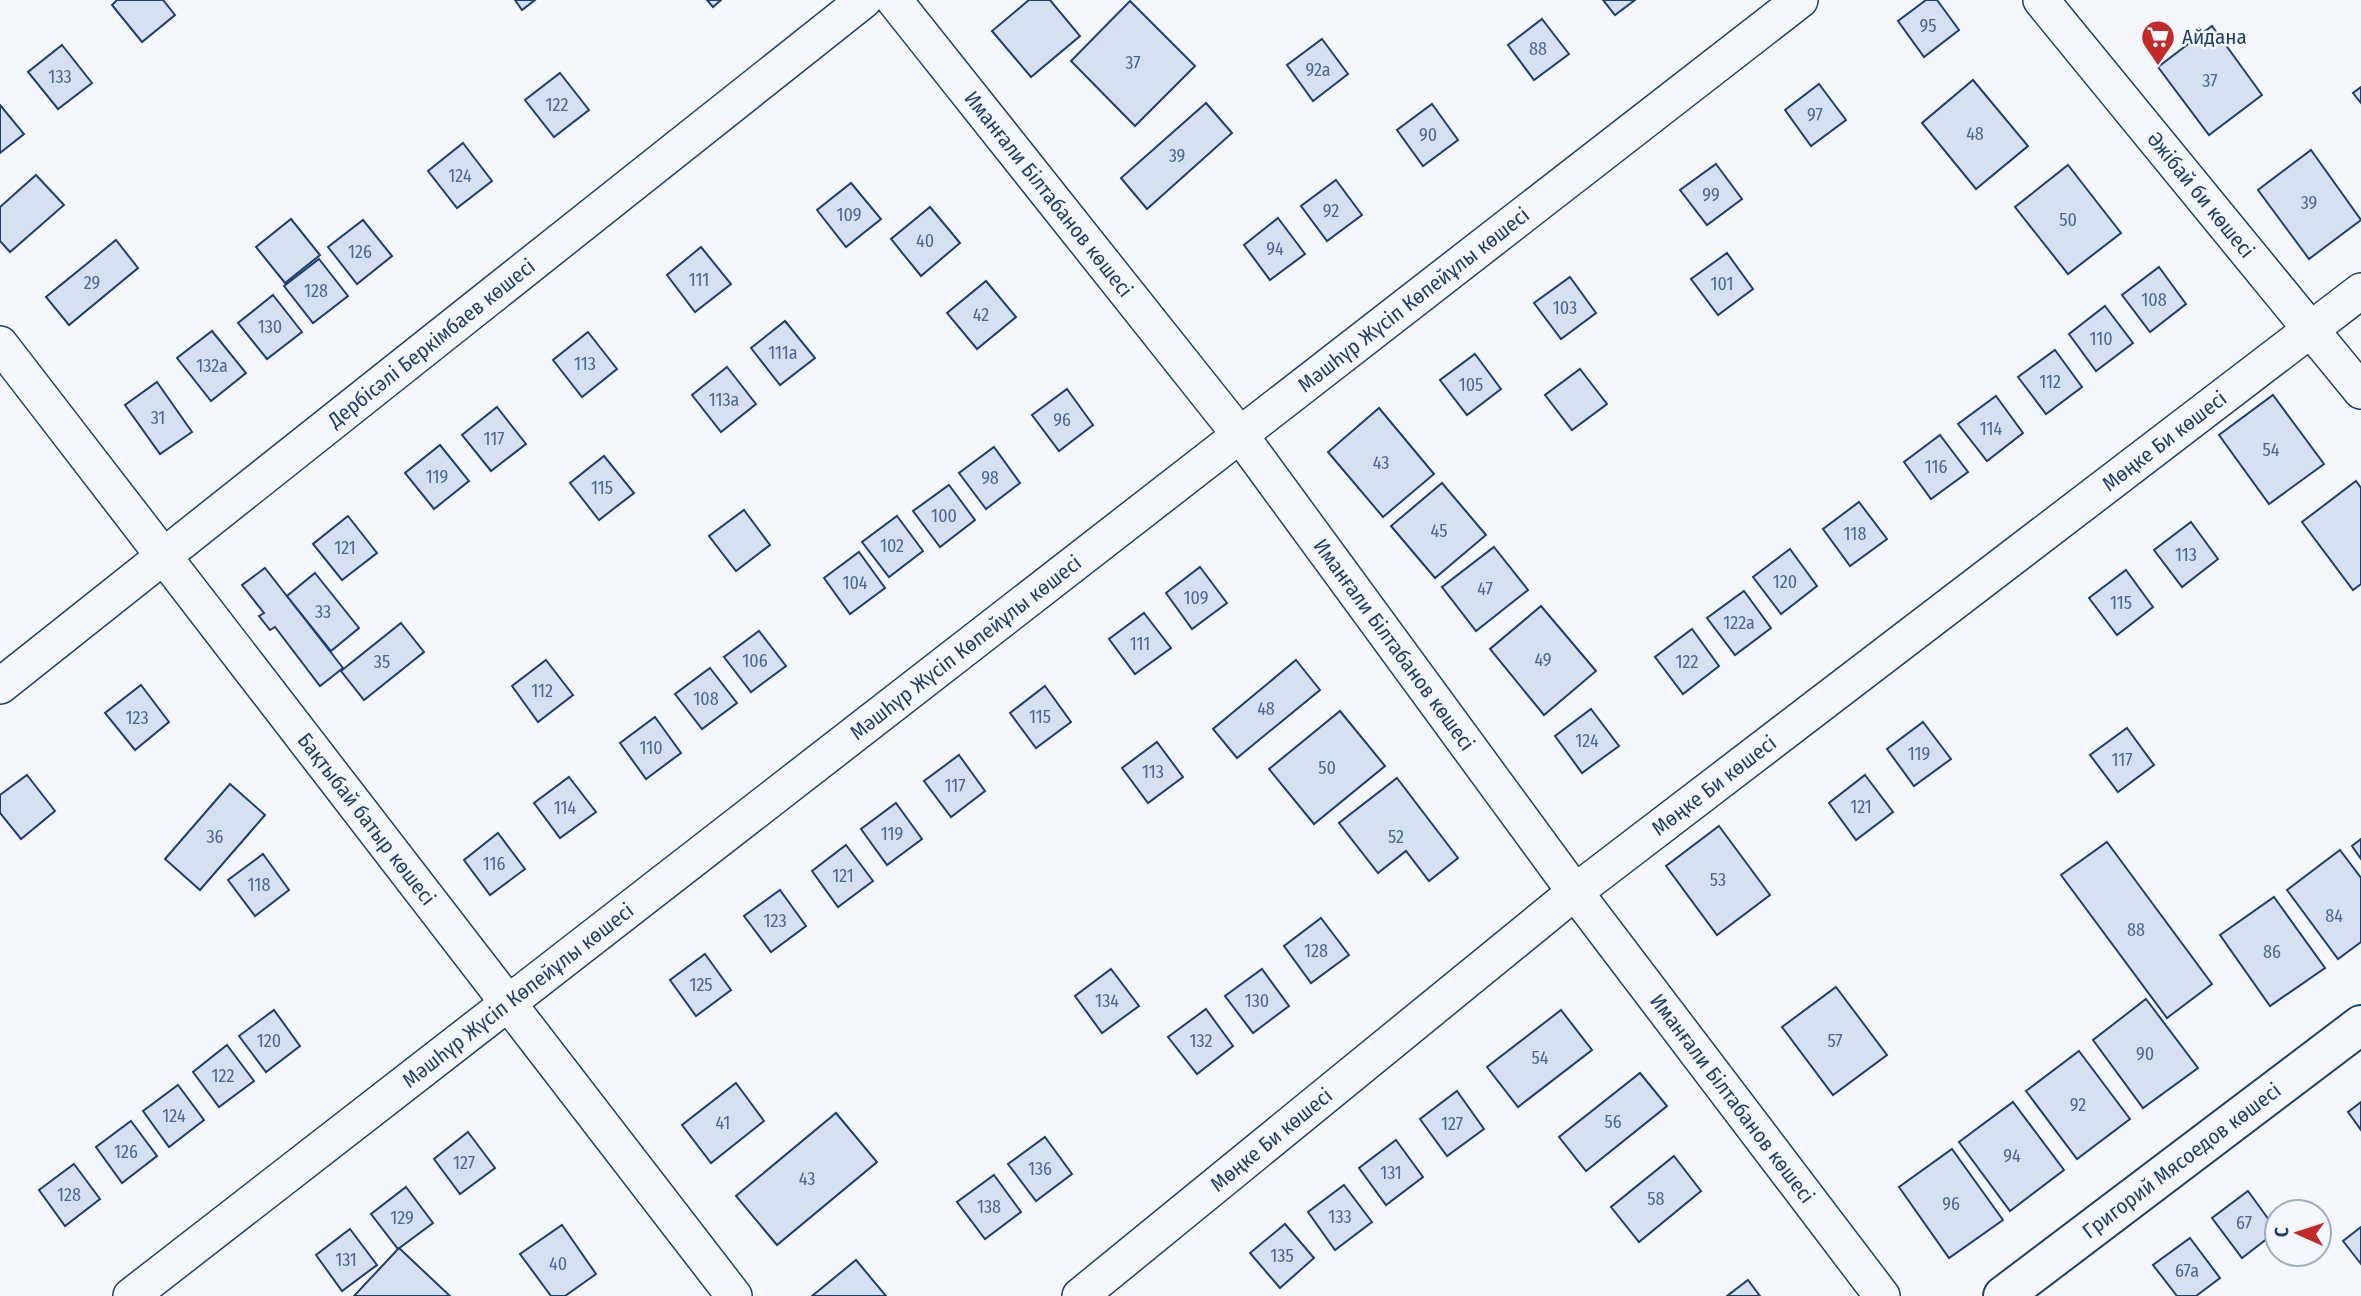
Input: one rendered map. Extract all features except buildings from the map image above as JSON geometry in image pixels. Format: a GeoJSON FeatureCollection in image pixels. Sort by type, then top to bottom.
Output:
{"type":"FeatureCollection","features":[{"type":"Feature","properties":{"kind":"main road","name":"Григорий Мясоедов көшесі"},"geometry":{"type":"LineString","coordinates":[[2003,1296],[2361,1025]]}},
{"type":"Feature","properties":{"kind":"street","name":"Дербісәлі Беркімбаев көшесі"},"geometry":{"type":"LineString","coordinates":[[0,686],[165,558],[864,0]]}},
{"type":"Feature","properties":{"kind":"street","name":"Иманғали Білтабанов көшесі"},"geometry":{"type":"LineString","coordinates":[[894,0],[1240,435],[1575,892],[1882,1296]]}},
{"type":"Feature","properties":{"kind":"street","name":"Мәшһүр Жүсіп Көпейұлы көшесі"},"geometry":{"type":"LineString","coordinates":[[131,1296],[1800,0]]}},
{"type":"Feature","properties":{"kind":"street","name":"Әжібай би көшесі"},"geometry":{"type":"LineString","coordinates":[[2041,0],[2361,391]]}},
{"type":"Feature","properties":{"kind":"street","name":"Мөңке Би көшесі"},"geometry":{"type":"LineString","coordinates":[[1080,1296],[1575,892],[2361,291]]}},
{"type":"Feature","properties":{"kind":"street","name":"Бақтыбай батыр көшесі"},"geometry":{"type":"LineString","coordinates":[[0,344],[734,1296]]}},
{"type":"Feature","properties":{"kind":"place","name":"Айдана"},"geometry":{"type":"Point","coordinates":[2158,67]}}]}
